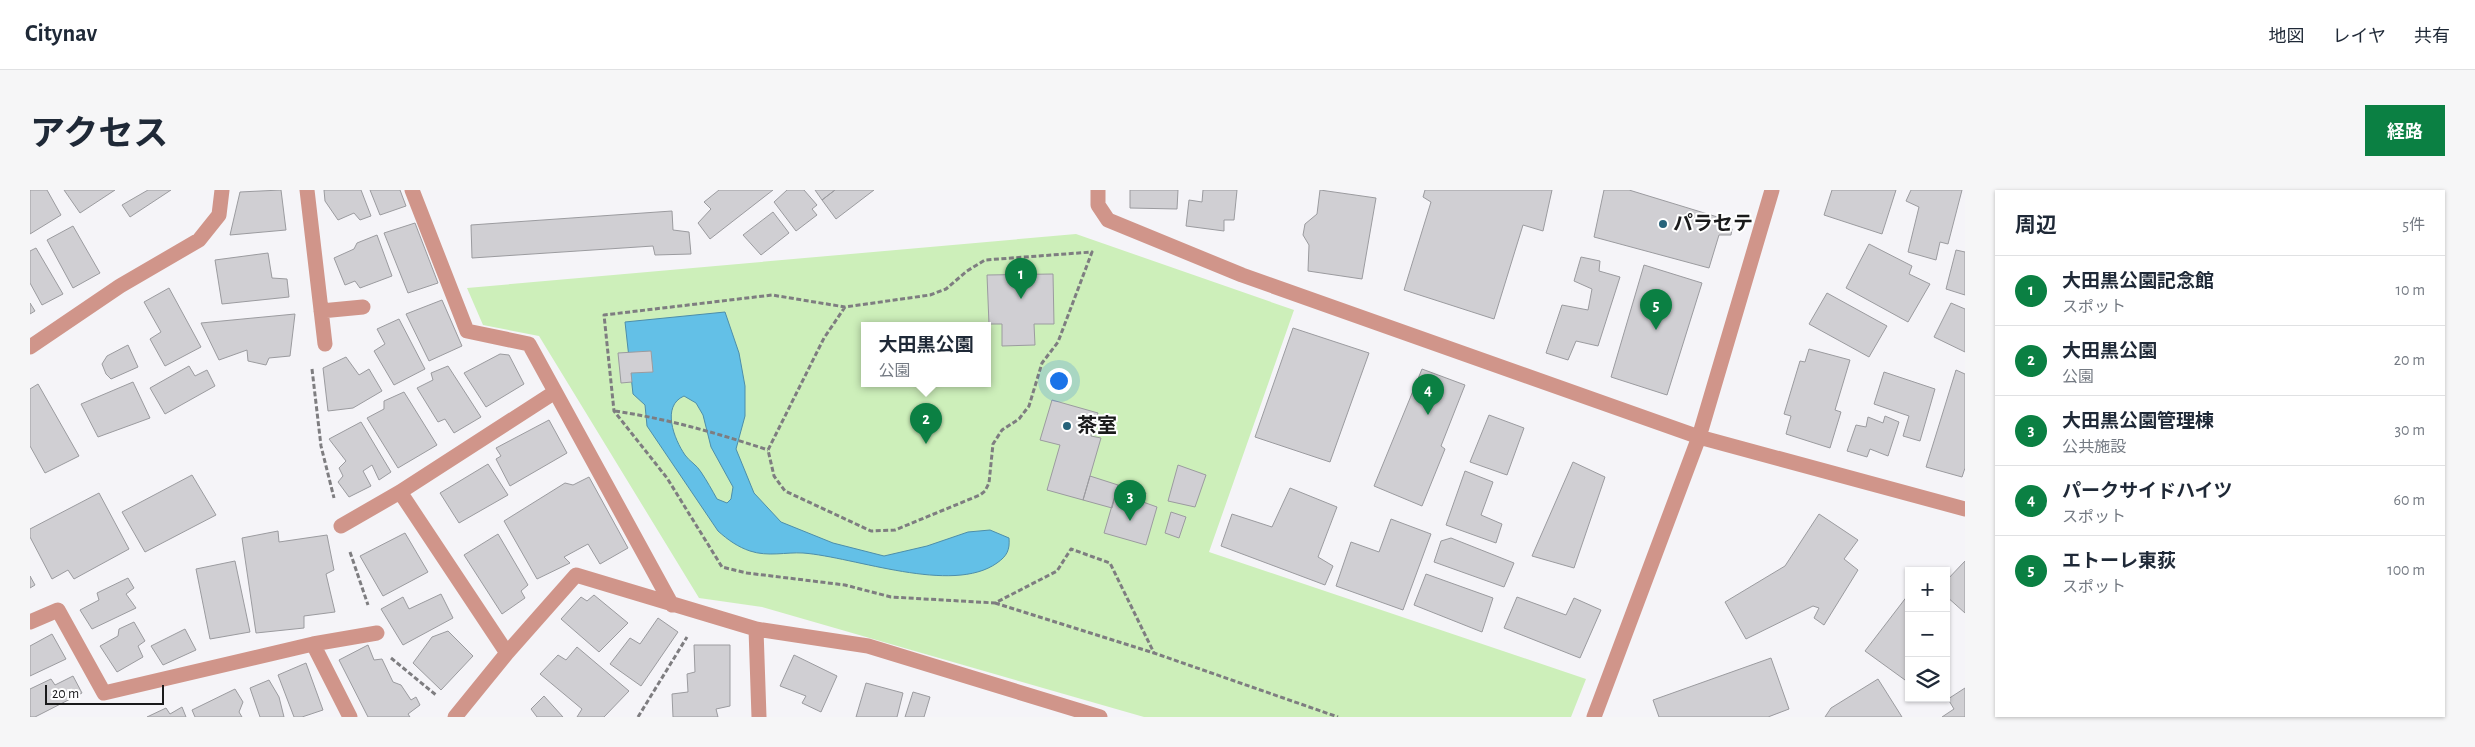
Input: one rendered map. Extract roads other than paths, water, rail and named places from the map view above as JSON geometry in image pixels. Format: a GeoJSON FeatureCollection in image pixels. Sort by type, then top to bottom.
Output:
{"type":"FeatureCollection","features":[{"type":"Feature","properties":{"kind":"street"},"geometry":{"type":"LineString","coordinates":[[30,346],[120,286],[198,240],[219,215],[222,190]]}},
{"type":"Feature","properties":{"kind":"street"},"geometry":{"type":"LineString","coordinates":[[307,190],[325,344]]}},
{"type":"Feature","properties":{"kind":"street"},"geometry":{"type":"LineString","coordinates":[[412,190],[467,331],[529,344],[672,604]]}},
{"type":"Feature","properties":{"kind":"street"},"geometry":{"type":"LineString","coordinates":[[1098,190],[1098,206],[1108,220],[1233,271],[1699,437],[1965,509]]}},
{"type":"Feature","properties":{"kind":"street"},"geometry":{"type":"LineString","coordinates":[[1594,717],[1699,437],[1772,190]]}},
{"type":"Feature","properties":{"kind":"street"},"geometry":{"type":"LineString","coordinates":[[321,311],[363,307]]}},
{"type":"Feature","properties":{"kind":"street"},"geometry":{"type":"LineString","coordinates":[[341,526],[400,492],[555,392]]}},
{"type":"Feature","properties":{"kind":"street"},"geometry":{"type":"LineString","coordinates":[[400,492],[507,653]]}},
{"type":"Feature","properties":{"kind":"street"},"geometry":{"type":"LineString","coordinates":[[455,717],[507,653],[576,575],[756,628],[868,646],[1100,717]]}},
{"type":"Feature","properties":{"kind":"street"},"geometry":{"type":"LineString","coordinates":[[30,622],[58,610],[104,693],[313,644],[377,633]]}},
{"type":"Feature","properties":{"kind":"street"},"geometry":{"type":"LineString","coordinates":[[756,628],[759,717]]}},
{"type":"Feature","properties":{"kind":"street"},"geometry":{"type":"LineString","coordinates":[[313,644],[350,717]]}},
{"type":"Feature","properties":{"kind":"water"},"geometry":{"type":"Polygon","coordinates":[[[725,312],[739,353],[745,386],[745,416],[736,449],[754,493],[781,522],[833,543],[884,556],[927,546],[968,532],[990,530],[1009,538],[1009,546],[1005,555],[997,563],[978,572],[955,576],[930,575],[903,572],[803,553],[757,553],[733,543],[718,531],[647,426],[645,405],[633,394],[625,322],[725,312]],[[684,396],[677,401],[671,415],[674,432],[685,455],[699,470],[717,499],[727,503],[731,499],[733,487],[711,447],[703,415],[696,403],[684,396]]]}},
{"type":"Feature","properties":{"kind":"place","name":"パラセテ"},"geometry":{"type":"Point","coordinates":[1663,224]}},
{"type":"Feature","properties":{"kind":"place","name":"大田黒公園記念館"},"geometry":{"type":"Point","coordinates":[1021,299]}},
{"type":"Feature","properties":{"kind":"place","name":"エトーレ東荻"},"geometry":{"type":"Point","coordinates":[1656,330]}},
{"type":"Feature","properties":{"kind":"place","name":"パークサイドハイツ"},"geometry":{"type":"Point","coordinates":[1428,415]}},
{"type":"Feature","properties":{"kind":"place","name":"茶室"},"geometry":{"type":"Point","coordinates":[1067,426]}},
{"type":"Feature","properties":{"kind":"place","name":"大田黒公園"},"geometry":{"type":"Point","coordinates":[926,444]}},
{"type":"Feature","properties":{"kind":"place","name":"大田黒公園管理棟"},"geometry":{"type":"Point","coordinates":[1130,521]}}]}
